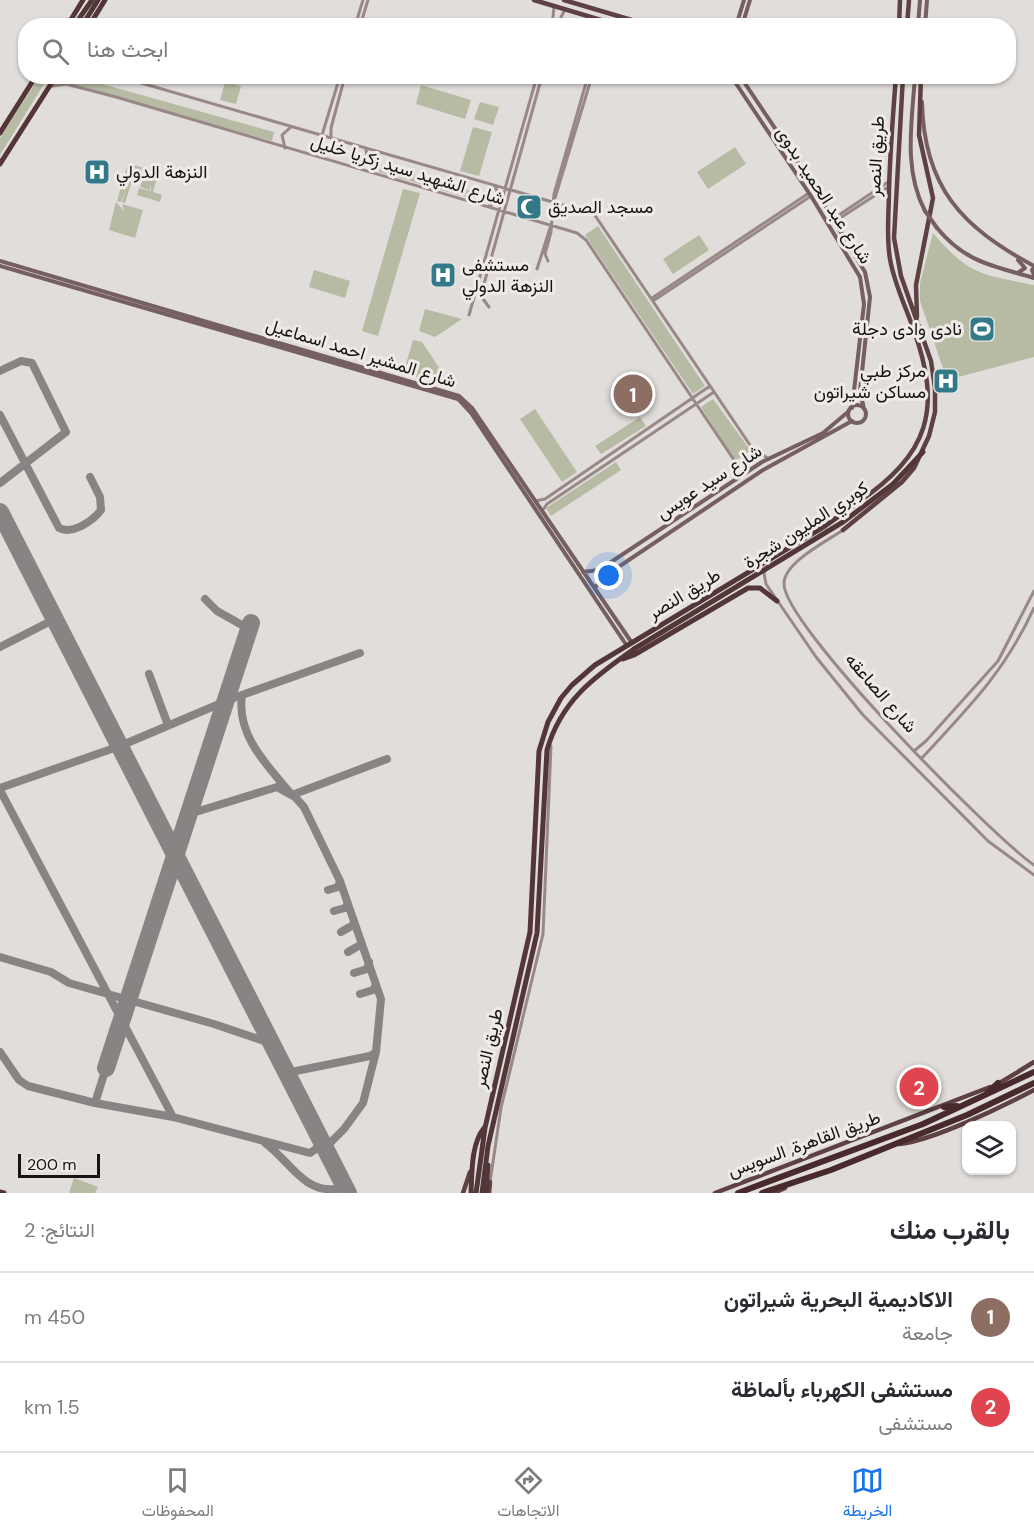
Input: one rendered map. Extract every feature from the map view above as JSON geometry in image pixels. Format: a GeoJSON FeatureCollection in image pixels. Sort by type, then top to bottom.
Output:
{"type":"FeatureCollection","features":[{"type":"Feature","properties":{"kind":"highway"},"geometry":{"type":"LineString","coordinates":[[72,18],[83,0]]}},
{"type":"Feature","properties":{"kind":"highway"},"geometry":{"type":"LineString","coordinates":[[80,18],[92,0]]}},
{"type":"Feature","properties":{"kind":"highway"},"geometry":{"type":"LineString","coordinates":[[87,18],[98,0]]}},
{"type":"Feature","properties":{"kind":"highway"},"geometry":{"type":"LineString","coordinates":[[94,18],[105,0]]}},
{"type":"Feature","properties":{"kind":"highway"},"geometry":{"type":"LineString","coordinates":[[0,133],[31,84]]}},
{"type":"Feature","properties":{"kind":"highway"},"geometry":{"type":"LineString","coordinates":[[35,109],[49,84]]}},
{"type":"Feature","properties":{"kind":"highway"},"geometry":{"type":"LineString","coordinates":[[0,164],[50,86]]}},
{"type":"Feature","properties":{"kind":"highway","name":"كوبري المليون شجرة"},"geometry":{"type":"LineString","coordinates":[[631,646],[843,522],[897,480],[923,452]]}},
{"type":"Feature","properties":{"kind":"highway","name":"طريق النصر"},"geometry":{"type":"LineString","coordinates":[[485,1182],[485,1128],[528,941],[531,849],[538,758],[551,714],[579,678],[857,504]]}},
{"type":"Feature","properties":{"kind":"highway"},"geometry":{"type":"LineString","coordinates":[[834,520],[841,522],[843,530]]}},
{"type":"Feature","properties":{"kind":"highway"},"geometry":{"type":"LineString","coordinates":[[621,659],[634,655],[745,589],[754,580],[752,576],[745,574]]}},
{"type":"Feature","properties":{"kind":"highway"},"geometry":{"type":"LineString","coordinates":[[745,589],[757,587],[777,601]]}},
{"type":"Feature","properties":{"kind":"highway","name":"طريق النصر"},"geometry":{"type":"LineString","coordinates":[[485,1182],[488,1146],[499,1108],[536,942],[543,879],[545,764],[549,743],[561,716],[573,698],[588,683],[621,659],[631,646]]}},
{"type":"Feature","properties":{"kind":"highway","name":"طريق القاهرة, السويس"},"geometry":{"type":"LineString","coordinates":[[738,1193],[964,1106],[1034,1072]]}},
{"type":"Feature","properties":{"kind":"highway"},"geometry":{"type":"LineString","coordinates":[[982,1098],[998,1083]]}},
{"type":"Feature","properties":{"kind":"highway","name":"طريق القاهرة, السويس"},"geometry":{"type":"LineString","coordinates":[[762,1193],[985,1108],[1034,1083]]}},
{"type":"Feature","properties":{"kind":"highway"},"geometry":{"type":"LineString","coordinates":[[944,1107],[964,1106]]}},
{"type":"Feature","properties":{"kind":"highway"},"geometry":{"type":"LineString","coordinates":[[471,1193],[474,1154],[478,1137],[485,1128]]}},
{"type":"Feature","properties":{"kind":"highway"},"geometry":{"type":"LineString","coordinates":[[485,1182],[486,1193]]}},
{"type":"Feature","properties":{"kind":"highway"},"geometry":{"type":"LineString","coordinates":[[476,1193],[485,1182]]}},
{"type":"Feature","properties":{"kind":"main road"},"geometry":{"type":"LineString","coordinates":[[534,0],[595,18]]}},
{"type":"Feature","properties":{"kind":"main road"},"geometry":{"type":"LineString","coordinates":[[564,0],[625,18]]}},
{"type":"Feature","properties":{"kind":"main road"},"geometry":{"type":"LineString","coordinates":[[738,18],[744,0]]}},
{"type":"Feature","properties":{"kind":"main road"},"geometry":{"type":"LineString","coordinates":[[744,18],[750,0]]}},
{"type":"Feature","properties":{"kind":"main road"},"geometry":{"type":"LineString","coordinates":[[899,18],[900,0]]}},
{"type":"Feature","properties":{"kind":"main road"},"geometry":{"type":"LineString","coordinates":[[908,18],[909,0]]}},
{"type":"Feature","properties":{"kind":"main road"},"geometry":{"type":"LineString","coordinates":[[919,18],[920,0]]}},
{"type":"Feature","properties":{"kind":"main road"},"geometry":{"type":"LineString","coordinates":[[926,18],[927,0]]}},
{"type":"Feature","properties":{"kind":"main road","name":"شارع عبد الحميد بدوى"},"geometry":{"type":"LineString","coordinates":[[736,84],[853,261],[864,288],[850,410]]}},
{"type":"Feature","properties":{"kind":"main road","name":"شارع عبد الحميد بدوى"},"geometry":{"type":"LineString","coordinates":[[745,84],[862,267],[869,287],[860,391],[864,409]]}},
{"type":"Feature","properties":{"kind":"main road","name":"طريق النصر"},"geometry":{"type":"LineString","coordinates":[[857,504],[881,487],[907,460],[921,435],[928,406],[929,385],[925,364],[890,260],[887,230],[895,84]]}},
{"type":"Feature","properties":{"kind":"main road","name":"طريق النصر"},"geometry":{"type":"LineString","coordinates":[[843,530],[902,482],[923,452],[933,424],[935,388],[931,361],[899,270],[894,238],[903,84]]}},
{"type":"Feature","properties":{"kind":"main road"},"geometry":{"type":"LineString","coordinates":[[915,84],[911,167],[916,189],[925,211],[937,228],[970,257],[1006,271],[1034,277],[1032,270],[1034,267],[1007,252]]}},
{"type":"Feature","properties":{"kind":"main road"},"geometry":{"type":"LineString","coordinates":[[917,320],[916,285],[933,198],[919,135],[921,84]]}},
{"type":"Feature","properties":{"kind":"main road"},"geometry":{"type":"LineString","coordinates":[[921,84],[924,135],[931,163],[940,185],[970,225],[1025,268],[1020,272],[1006,271]]}},
{"type":"Feature","properties":{"kind":"main road","name":"شارع المشير احمد اسماعيل"},"geometry":{"type":"LineString","coordinates":[[0,261],[4,266],[451,392],[462,398],[472,408],[564,547],[595,589],[624,637]]}},
{"type":"Feature","properties":{"kind":"main road","name":"شارع المشير احمد اسماعيل"},"geometry":{"type":"LineString","coordinates":[[329,359],[451,396],[464,404],[631,646]]}},
{"type":"Feature","properties":{"kind":"main road"},"geometry":{"type":"LineString","coordinates":[[595,589],[600,580],[763,470],[818,442],[845,423],[860,423],[864,419],[864,409],[859,406],[850,410],[852,422]]}},
{"type":"Feature","properties":{"kind":"main road","name":"شارع سيد عويس"},"geometry":{"type":"LineString","coordinates":[[595,572],[736,479],[769,459],[819,435],[850,410]]}},
{"type":"Feature","properties":{"kind":"main road"},"geometry":{"type":"LineString","coordinates":[[843,416],[845,423]]}},
{"type":"Feature","properties":{"kind":"main road"},"geometry":{"type":"LineString","coordinates":[[583,572],[595,572],[595,578],[600,580]]}},
{"type":"Feature","properties":{"kind":"main road","name":"طريق القاهرة, السويس"},"geometry":{"type":"LineString","coordinates":[[715,1193],[944,1107],[998,1083],[1034,1062]]}},
{"type":"Feature","properties":{"kind":"main road","name":"طريق القاهرة, السويس"},"geometry":{"type":"LineString","coordinates":[[893,1144],[917,1140],[995,1109],[1034,1090]]}},
{"type":"Feature","properties":{"kind":"main road"},"geometry":{"type":"LineString","coordinates":[[464,1193],[474,1154]]}},
{"type":"Feature","properties":{"kind":"main road"},"geometry":{"type":"LineString","coordinates":[[774,1193],[793,1182]]}},
{"type":"Feature","properties":{"kind":"street"},"geometry":{"type":"LineString","coordinates":[[357,18],[363,0]]}},
{"type":"Feature","properties":{"kind":"street"},"geometry":{"type":"LineString","coordinates":[[362,18],[368,0]]}},
{"type":"Feature","properties":{"kind":"street"},"geometry":{"type":"LineString","coordinates":[[553,6],[554,18]]}},
{"type":"Feature","properties":{"kind":"street"},"geometry":{"type":"LineString","coordinates":[[560,18],[565,9]]}},
{"type":"Feature","properties":{"kind":"street"},"geometry":{"type":"LineString","coordinates":[[555,13],[561,15]]}},
{"type":"Feature","properties":{"kind":"street","name":"شارع الشهيد سيد زكريا خليل"},"geometry":{"type":"LineString","coordinates":[[50,86],[62,84],[73,86],[358,168],[550,227],[574,231],[584,238],[736,464]]}},
{"type":"Feature","properties":{"kind":"street","name":"شارع الشهيد سيد زكريا خليل"},"geometry":{"type":"LineString","coordinates":[[144,84],[494,185],[555,200],[596,215],[755,452],[769,459]]}},
{"type":"Feature","properties":{"kind":"street"},"geometry":{"type":"LineString","coordinates":[[331,138],[328,127],[338,84]]}},
{"type":"Feature","properties":{"kind":"street"},"geometry":{"type":"LineString","coordinates":[[321,135],[328,127],[342,84]]}},
{"type":"Feature","properties":{"kind":"street"},"geometry":{"type":"LineString","coordinates":[[469,315],[535,84]]}},
{"type":"Feature","properties":{"kind":"street"},"geometry":{"type":"LineString","coordinates":[[489,307],[483,299],[482,291],[540,84]]}},
{"type":"Feature","properties":{"kind":"street"},"geometry":{"type":"LineString","coordinates":[[539,255],[547,259],[555,200],[588,84]]}},
{"type":"Feature","properties":{"kind":"street"},"geometry":{"type":"LineString","coordinates":[[285,147],[282,135],[292,127]]}},
{"type":"Feature","properties":{"kind":"street"},"geometry":{"type":"LineString","coordinates":[[358,168],[365,165],[369,159],[364,148]]}},
{"type":"Feature","properties":{"kind":"street"},"geometry":{"type":"LineString","coordinates":[[834,221],[889,184]]}},
{"type":"Feature","properties":{"kind":"street"},"geometry":{"type":"LineString","coordinates":[[487,207],[495,202],[498,192],[494,185]]}},
{"type":"Feature","properties":{"kind":"street"},"geometry":{"type":"LineString","coordinates":[[652,299],[810,194]]}},
{"type":"Feature","properties":{"kind":"street"},"geometry":{"type":"LineString","coordinates":[[537,269],[539,255],[550,227]]}},
{"type":"Feature","properties":{"kind":"street"},"geometry":{"type":"LineString","coordinates":[[475,298],[483,299]]}},
{"type":"Feature","properties":{"kind":"street"},"geometry":{"type":"LineString","coordinates":[[535,501],[545,499],[710,386]]}},
{"type":"Feature","properties":{"kind":"street"},"geometry":{"type":"LineString","coordinates":[[542,511],[547,504],[714,392]]}},
{"type":"Feature","properties":{"kind":"street"},"geometry":{"type":"LineString","coordinates":[[736,479],[736,464],[750,462],[755,452]]}},
{"type":"Feature","properties":{"kind":"street"},"geometry":{"type":"LineString","coordinates":[[587,470],[590,475]]}},
{"type":"Feature","properties":{"kind":"street"},"geometry":{"type":"LineString","coordinates":[[580,475],[584,479]]}},
{"type":"Feature","properties":{"kind":"street","name":"شارع الصاعقه"},"geometry":{"type":"LineString","coordinates":[[843,530],[790,567],[785,578],[785,593],[830,656],[921,759],[998,837],[1034,865]]}},
{"type":"Feature","properties":{"kind":"street","name":"شارع الصاعقه"},"geometry":{"type":"LineString","coordinates":[[773,557],[765,568],[764,577],[777,601],[822,665],[871,724],[988,841],[1034,875]]}},
{"type":"Feature","properties":{"kind":"street"},"geometry":{"type":"LineString","coordinates":[[914,751],[927,741],[993,669],[1012,639],[1034,591]]}},
{"type":"Feature","properties":{"kind":"street"},"geometry":{"type":"LineString","coordinates":[[921,759],[998,674],[1013,652],[1034,608]]}},
{"type":"Feature","properties":{"kind":"street"},"geometry":{"type":"LineString","coordinates":[[485,1182],[499,1108]]}},
{"type":"Feature","properties":{"kind":"green space"},"geometry":{"type":"Polygon","coordinates":[[[35,84],[44,84],[0,155],[0,138],[35,84]]]}},
{"type":"Feature","properties":{"kind":"green space"},"geometry":{"type":"Polygon","coordinates":[[[102,84],[274,132],[272,141],[72,85],[102,84]]]}},
{"type":"Feature","properties":{"kind":"green space"},"geometry":{"type":"Polygon","coordinates":[[[224,84],[241,86],[236,104],[220,100],[224,84]]]}},
{"type":"Feature","properties":{"kind":"green space"},"geometry":{"type":"Polygon","coordinates":[[[421,85],[471,100],[465,119],[416,104],[421,85]]]}},
{"type":"Feature","properties":{"kind":"green space"},"geometry":{"type":"Polygon","coordinates":[[[480,102],[499,107],[493,125],[474,119],[480,102]]]}},
{"type":"Feature","properties":{"kind":"green space"},"geometry":{"type":"Polygon","coordinates":[[[473,127],[492,132],[479,176],[460,171],[473,127]]]}},
{"type":"Feature","properties":{"kind":"green space"},"geometry":{"type":"Polygon","coordinates":[[[735,147],[746,164],[708,189],[697,172],[735,147]]]}},
{"type":"Feature","properties":{"kind":"green space"},"geometry":{"type":"Polygon","coordinates":[[[128,163],[144,168],[142,172],[135,170],[127,175],[124,185],[128,175],[135,172],[142,174],[140,180],[131,184],[125,203],[122,202],[126,188],[121,202],[117,201],[128,163]]]}},
{"type":"Feature","properties":{"kind":"green space"},"geometry":{"type":"Polygon","coordinates":[[[381,164],[485,195],[482,202],[379,172],[381,164]]]}},
{"type":"Feature","properties":{"kind":"green space"},"geometry":{"type":"Polygon","coordinates":[[[147,168],[159,172],[153,192],[162,195],[160,202],[137,195],[139,188],[151,191],[151,185],[150,190],[140,187],[147,168]]]}},
{"type":"Feature","properties":{"kind":"green space"},"geometry":{"type":"Polygon","coordinates":[[[403,189],[420,193],[378,336],[362,331],[403,189]]]}},
{"type":"Feature","properties":{"kind":"green space"},"geometry":{"type":"Polygon","coordinates":[[[116,202],[124,211],[122,204],[143,210],[135,238],[109,230],[116,202]]]}},
{"type":"Feature","properties":{"kind":"green space"},"geometry":{"type":"Polygon","coordinates":[[[598,226],[705,386],[693,394],[585,235],[598,226]]]}},
{"type":"Feature","properties":{"kind":"green space","name":"نادى وادى دجلة"},"geometry":{"type":"Polygon","coordinates":[[[933,233],[957,258],[978,271],[1034,285],[1034,357],[947,380],[920,301],[920,283],[933,233]]]}},
{"type":"Feature","properties":{"kind":"green space"},"geometry":{"type":"Polygon","coordinates":[[[699,235],[709,250],[673,274],[663,259],[699,235]]]}},
{"type":"Feature","properties":{"kind":"green space"},"geometry":{"type":"Polygon","coordinates":[[[314,270],[350,281],[345,298],[309,287],[314,270]]]}},
{"type":"Feature","properties":{"kind":"green space"},"geometry":{"type":"Polygon","coordinates":[[[425,309],[462,319],[435,337],[419,331],[425,309]]]}},
{"type":"Feature","properties":{"kind":"green space"},"geometry":{"type":"Polygon","coordinates":[[[413,340],[422,342],[452,387],[403,374],[413,340]]]}},
{"type":"Feature","properties":{"kind":"green space"},"geometry":{"type":"Polygon","coordinates":[[[713,399],[751,451],[735,461],[701,407],[713,399]]]}},
{"type":"Feature","properties":{"kind":"green space"},"geometry":{"type":"Polygon","coordinates":[[[535,409],[577,472],[562,482],[520,419],[535,409]]]}},
{"type":"Feature","properties":{"kind":"green space"},"geometry":{"type":"Polygon","coordinates":[[[640,417],[646,426],[601,454],[595,446],[640,417]]]}},
{"type":"Feature","properties":{"kind":"green space"},"geometry":{"type":"Polygon","coordinates":[[[616,462],[621,470],[551,516],[546,508],[616,462]]]}},
{"type":"Feature","properties":{"kind":"green space"},"geometry":{"type":"Polygon","coordinates":[[[74,1178],[98,1187],[95,1193],[69,1193],[74,1178]]]}},
{"type":"Feature","properties":{"kind":"taxiway"},"geometry":{"type":"LineString","coordinates":[[0,371],[21,361],[32,363],[66,432],[0,483]]}},
{"type":"Feature","properties":{"kind":"taxiway"},"geometry":{"type":"LineString","coordinates":[[0,415],[59,528],[70,530],[82,526],[101,510],[100,497],[90,477]]}},
{"type":"Feature","properties":{"kind":"taxiway"},"geometry":{"type":"LineString","coordinates":[[205,599],[217,611],[249,629]]}},
{"type":"Feature","properties":{"kind":"taxiway"},"geometry":{"type":"LineString","coordinates":[[0,647],[55,619]]}},
{"type":"Feature","properties":{"kind":"taxiway"},"geometry":{"type":"LineString","coordinates":[[223,709],[231,699],[360,653]]}},
{"type":"Feature","properties":{"kind":"taxiway"},"geometry":{"type":"LineString","coordinates":[[149,674],[168,725]]}},
{"type":"Feature","properties":{"kind":"taxiway"},"geometry":{"type":"LineString","coordinates":[[242,695],[241,710],[249,737],[264,761],[292,795],[387,759]]}},
{"type":"Feature","properties":{"kind":"taxiway"},"geometry":{"type":"LineString","coordinates":[[0,788],[120,746],[231,699]]}},
{"type":"Feature","properties":{"kind":"taxiway"},"geometry":{"type":"LineString","coordinates":[[189,814],[277,787],[295,797],[304,807],[340,881],[381,999],[376,1052],[370,1056],[296,1071]]}},
{"type":"Feature","properties":{"kind":"taxiway"},"geometry":{"type":"LineString","coordinates":[[0,790],[173,1117]]}},
{"type":"Feature","properties":{"kind":"taxiway"},"geometry":{"type":"LineString","coordinates":[[328,890],[338,887],[340,881]]}},
{"type":"Feature","properties":{"kind":"taxiway"},"geometry":{"type":"LineString","coordinates":[[334,911],[345,908],[348,904]]}},
{"type":"Feature","properties":{"kind":"taxiway"},"geometry":{"type":"LineString","coordinates":[[341,932],[355,924]]}},
{"type":"Feature","properties":{"kind":"taxiway"},"geometry":{"type":"LineString","coordinates":[[348,952],[362,944]]}},
{"type":"Feature","properties":{"kind":"taxiway"},"geometry":{"type":"LineString","coordinates":[[0,957],[51,972],[69,983],[214,1024],[273,1044]]}},
{"type":"Feature","properties":{"kind":"taxiway"},"geometry":{"type":"LineString","coordinates":[[354,973],[367,969],[369,962]]}},
{"type":"Feature","properties":{"kind":"taxiway"},"geometry":{"type":"LineString","coordinates":[[360,994],[373,990],[376,985]]}},
{"type":"Feature","properties":{"kind":"taxiway"},"geometry":{"type":"LineString","coordinates":[[0,1052],[19,1080],[28,1086],[95,1103],[173,1117],[310,1153],[320,1146],[320,1138]]}},
{"type":"Feature","properties":{"kind":"taxiway"},"geometry":{"type":"LineString","coordinates":[[325,1148],[344,1129],[363,1103],[376,1052]]}},
{"type":"Feature","properties":{"kind":"taxiway"},"geometry":{"type":"LineString","coordinates":[[95,1103],[106,1068]]}},
{"type":"Feature","properties":{"kind":"taxiway"},"geometry":{"type":"LineString","coordinates":[[265,1143],[297,1174],[314,1186],[336,1189],[341,1179]]}},
{"type":"Feature","properties":{"kind":"runway"},"geometry":{"type":"LineString","coordinates":[[0,512],[348,1193]]}},
{"type":"Feature","properties":{"kind":"runway"},"geometry":{"type":"LineString","coordinates":[[106,1068],[251,623]]}},
{"type":"Feature","properties":{"kind":"place","name":"النزهة الدولي"},"geometry":{"type":"Point","coordinates":[97,172]}},
{"type":"Feature","properties":{"kind":"place","name":"مسجد الصديق"},"geometry":{"type":"Point","coordinates":[529,207]}},
{"type":"Feature","properties":{"kind":"place","name":"مستشفى النزهة الدولي"},"geometry":{"type":"Point","coordinates":[443,275]}},
{"type":"Feature","properties":{"kind":"place","name":"نادى وادى دجلة"},"geometry":{"type":"Point","coordinates":[982,329]}},
{"type":"Feature","properties":{"kind":"place","name":"مركز طبي مساكن شيراتون"},"geometry":{"type":"Point","coordinates":[946,381]}},
{"type":"Feature","properties":{"kind":"place","name":"الاكاديمية البحرية شيراتون"},"geometry":{"type":"Point","coordinates":[633,394]}},
{"type":"Feature","properties":{"kind":"place","name":"مستشفى الكهرباء بألماظة"},"geometry":{"type":"Point","coordinates":[919,1087]}}]}
